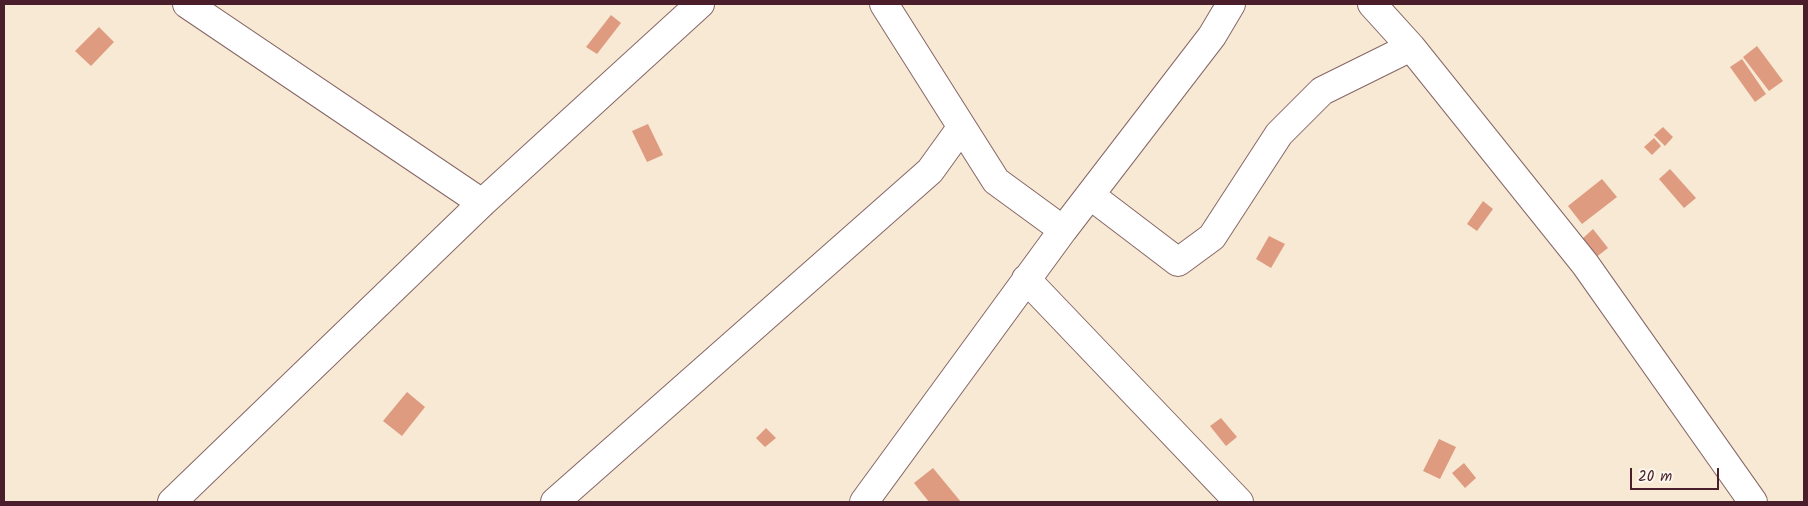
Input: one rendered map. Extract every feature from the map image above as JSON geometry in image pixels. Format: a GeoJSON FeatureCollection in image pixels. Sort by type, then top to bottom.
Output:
{"type":"FeatureCollection","features":[{"type":"Feature","properties":{"kind":"street"},"geometry":{"type":"LineString","coordinates":[[187,4],[482,204]]}},
{"type":"Feature","properties":{"kind":"street"},"geometry":{"type":"LineString","coordinates":[[172,502],[482,204],[700,4]]}},
{"type":"Feature","properties":{"kind":"street"},"geometry":{"type":"LineString","coordinates":[[884,4],[996,181],[1063,230]]}},
{"type":"Feature","properties":{"kind":"street"},"geometry":{"type":"LineString","coordinates":[[864,502],[1063,230],[1212,36],[1231,4]]}},
{"type":"Feature","properties":{"kind":"street"},"geometry":{"type":"LineString","coordinates":[[1372,4],[1411,47],[1585,264],[1753,502]]}},
{"type":"Feature","properties":{"kind":"street"},"geometry":{"type":"LineString","coordinates":[[1090,195],[1178,262],[1212,238],[1279,134],[1322,91],[1411,47]]}},
{"type":"Feature","properties":{"kind":"street"},"geometry":{"type":"LineString","coordinates":[[555,502],[930,171],[962,128]]}},
{"type":"Feature","properties":{"kind":"street"},"geometry":{"type":"LineString","coordinates":[[1026,280],[1239,502]]}},
{"type":"Feature","properties":{"kind":"building"},"geometry":{"type":"Polygon","coordinates":[[[611,15],[621,23],[597,54],[586,47],[611,15]]]}},
{"type":"Feature","properties":{"kind":"building"},"geometry":{"type":"Polygon","coordinates":[[[99,27],[114,42],[91,66],[75,51],[99,27]]]}},
{"type":"Feature","properties":{"kind":"building"},"geometry":{"type":"Polygon","coordinates":[[[1757,46],[1783,81],[1769,91],[1743,57],[1757,46]]]}},
{"type":"Feature","properties":{"kind":"building"},"geometry":{"type":"Polygon","coordinates":[[[1742,59],[1766,94],[1755,102],[1730,67],[1742,59]]]}},
{"type":"Feature","properties":{"kind":"building"},"geometry":{"type":"Polygon","coordinates":[[[648,124],[663,155],[647,162],[632,131],[648,124]]]}},
{"type":"Feature","properties":{"kind":"building"},"geometry":{"type":"Polygon","coordinates":[[[1663,127],[1673,137],[1665,146],[1654,135],[1663,127]]]}},
{"type":"Feature","properties":{"kind":"building"},"geometry":{"type":"Polygon","coordinates":[[[1654,138],[1661,146],[1652,155],[1644,147],[1654,138]]]}},
{"type":"Feature","properties":{"kind":"building"},"geometry":{"type":"Polygon","coordinates":[[[1670,169],[1696,198],[1684,208],[1659,179],[1670,169]]]}},
{"type":"Feature","properties":{"kind":"building"},"geometry":{"type":"Polygon","coordinates":[[[1602,179],[1617,197],[1582,224],[1568,206],[1602,179]]]}},
{"type":"Feature","properties":{"kind":"building"},"geometry":{"type":"Polygon","coordinates":[[[1483,201],[1493,209],[1477,231],[1467,224],[1483,201]]]}},
{"type":"Feature","properties":{"kind":"building"},"geometry":{"type":"Polygon","coordinates":[[[1593,229],[1608,248],[1595,258],[1581,240],[1593,229]]]}},
{"type":"Feature","properties":{"kind":"building"},"geometry":{"type":"Polygon","coordinates":[[[1269,236],[1285,244],[1271,268],[1256,259],[1269,236]]]}},
{"type":"Feature","properties":{"kind":"building"},"geometry":{"type":"Polygon","coordinates":[[[407,392],[425,407],[402,436],[383,421],[407,392]]]}},
{"type":"Feature","properties":{"kind":"building"},"geometry":{"type":"Polygon","coordinates":[[[1221,418],[1237,437],[1226,446],[1210,426],[1221,418]]]}},
{"type":"Feature","properties":{"kind":"building"},"geometry":{"type":"Polygon","coordinates":[[[766,428],[776,438],[765,447],[756,438],[766,428]]]}},
{"type":"Feature","properties":{"kind":"building"},"geometry":{"type":"Polygon","coordinates":[[[1439,439],[1456,447],[1440,479],[1423,471],[1439,439]]]}},
{"type":"Feature","properties":{"kind":"building"},"geometry":{"type":"Polygon","coordinates":[[[1464,463],[1476,478],[1465,488],[1452,473],[1464,463]]]}},
{"type":"Feature","properties":{"kind":"building"},"geometry":{"type":"Polygon","coordinates":[[[933,468],[961,502],[929,502],[914,483],[933,468]]]}}]}
